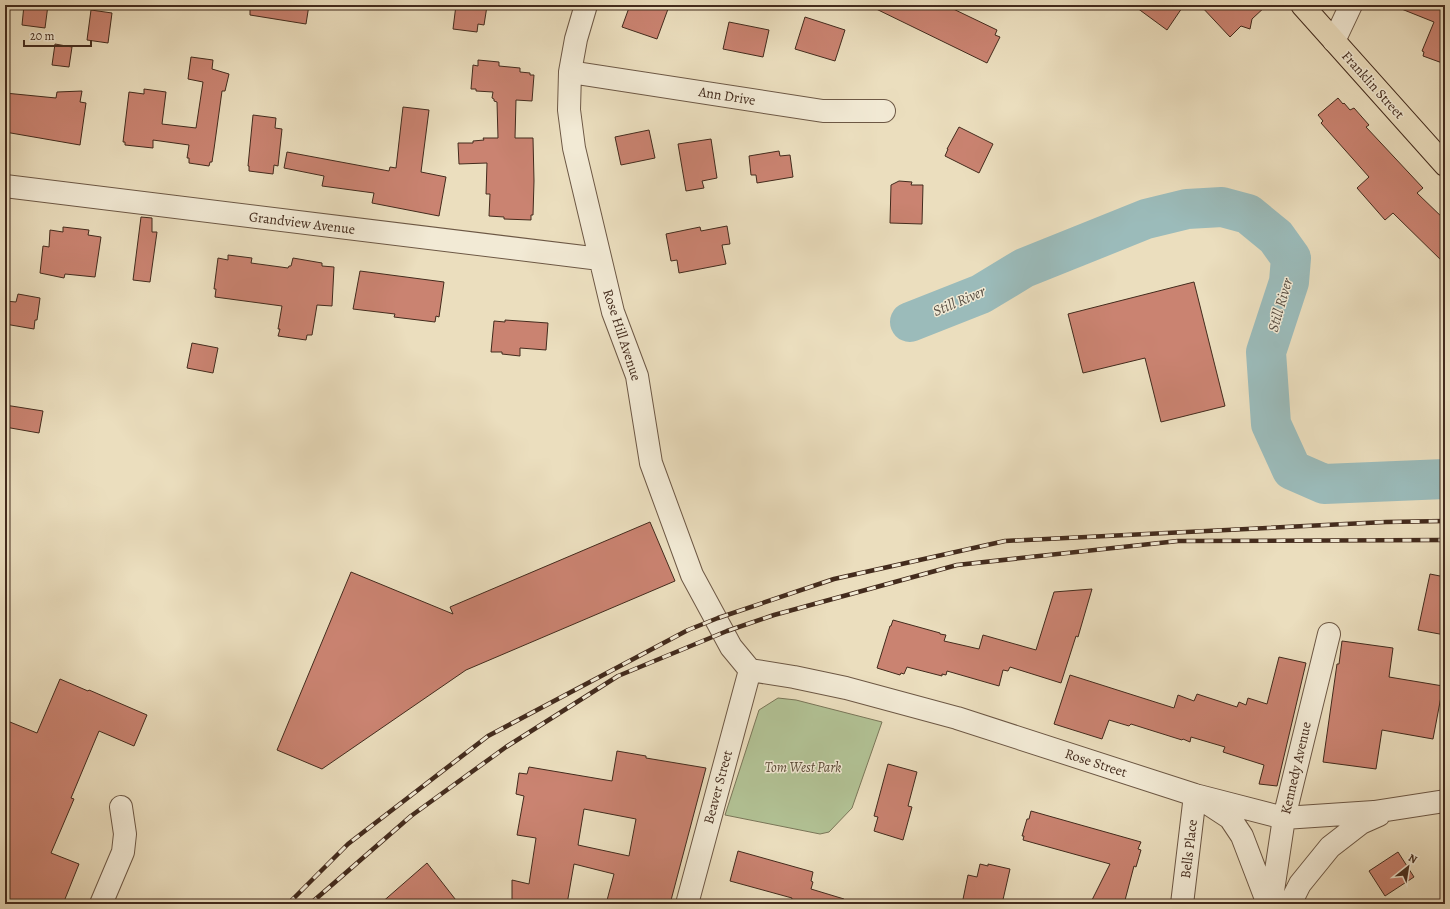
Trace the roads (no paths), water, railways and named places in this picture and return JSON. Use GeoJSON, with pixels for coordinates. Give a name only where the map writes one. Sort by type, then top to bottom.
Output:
{"type":"FeatureCollection","features":[{"type":"Feature","properties":{"kind":"main road","name":"Franklin Street"},"geometry":{"type":"LineString","coordinates":[[1302,5],[1445,165]]}},
{"type":"Feature","properties":{"kind":"street","name":"Rose Hill Avenue"},"geometry":{"type":"LineString","coordinates":[[586,5],[576,39],[570,72],[569,110],[574,148],[613,312],[637,376],[653,470],[692,575],[731,647],[750,670]]}},
{"type":"Feature","properties":{"kind":"street"},"geometry":{"type":"LineString","coordinates":[[1334,41],[1351,5]]}},
{"type":"Feature","properties":{"kind":"street","name":"Ann Drive"},"geometry":{"type":"LineString","coordinates":[[570,72],[823,111],[884,111]]}},
{"type":"Feature","properties":{"kind":"street","name":"Grandview Avenue"},"geometry":{"type":"LineString","coordinates":[[5,186],[600,259]]}},
{"type":"Feature","properties":{"kind":"street","name":"Kennedy Avenue"},"geometry":{"type":"LineString","coordinates":[[1271,904],[1284,818],[1329,634]]}},
{"type":"Feature","properties":{"kind":"street","name":"Rose Street"},"geometry":{"type":"LineString","coordinates":[[750,670],[794,677],[846,688],[957,718],[1195,795],[1284,818],[1374,812],[1445,801]]}},
{"type":"Feature","properties":{"kind":"street","name":"Beaver Street"},"geometry":{"type":"LineString","coordinates":[[687,904],[750,670]]}},
{"type":"Feature","properties":{"kind":"street"},"geometry":{"type":"LineString","coordinates":[[1195,795],[1230,818],[1242,836],[1268,904]]}},
{"type":"Feature","properties":{"kind":"street","name":"Bells Place"},"geometry":{"type":"LineString","coordinates":[[1182,904],[1195,795]]}},
{"type":"Feature","properties":{"kind":"street"},"geometry":{"type":"LineString","coordinates":[[102,904],[123,852],[125,834],[121,807]]}},
{"type":"Feature","properties":{"kind":"street"},"geometry":{"type":"LineString","coordinates":[[1290,904],[1300,884],[1330,847],[1362,823],[1389,810]]}},
{"type":"Feature","properties":{"kind":"waterway","name":"Still River"},"geometry":{"type":"LineString","coordinates":[[910,322],[981,294],[1024,268],[1146,219],[1187,209],[1222,207],[1248,214],[1276,237],[1291,258],[1289,282],[1266,352],[1271,424],[1292,470],[1324,484],[1445,479]]}},
{"type":"Feature","properties":{"kind":"railway"},"geometry":{"type":"LineString","coordinates":[[288,904],[348,844],[488,736],[688,630],[718,618],[834,579],[1005,541],[1386,522],[1445,521]]}},
{"type":"Feature","properties":{"kind":"railway"},"geometry":{"type":"LineString","coordinates":[[310,904],[411,816],[506,747],[618,676],[727,631],[774,615],[957,565],[1178,541],[1445,540]]}},
{"type":"Feature","properties":{"kind":"park label","name":"Tom West Park"},"geometry":{"type":"Point","coordinates":[803,767]}}]}
